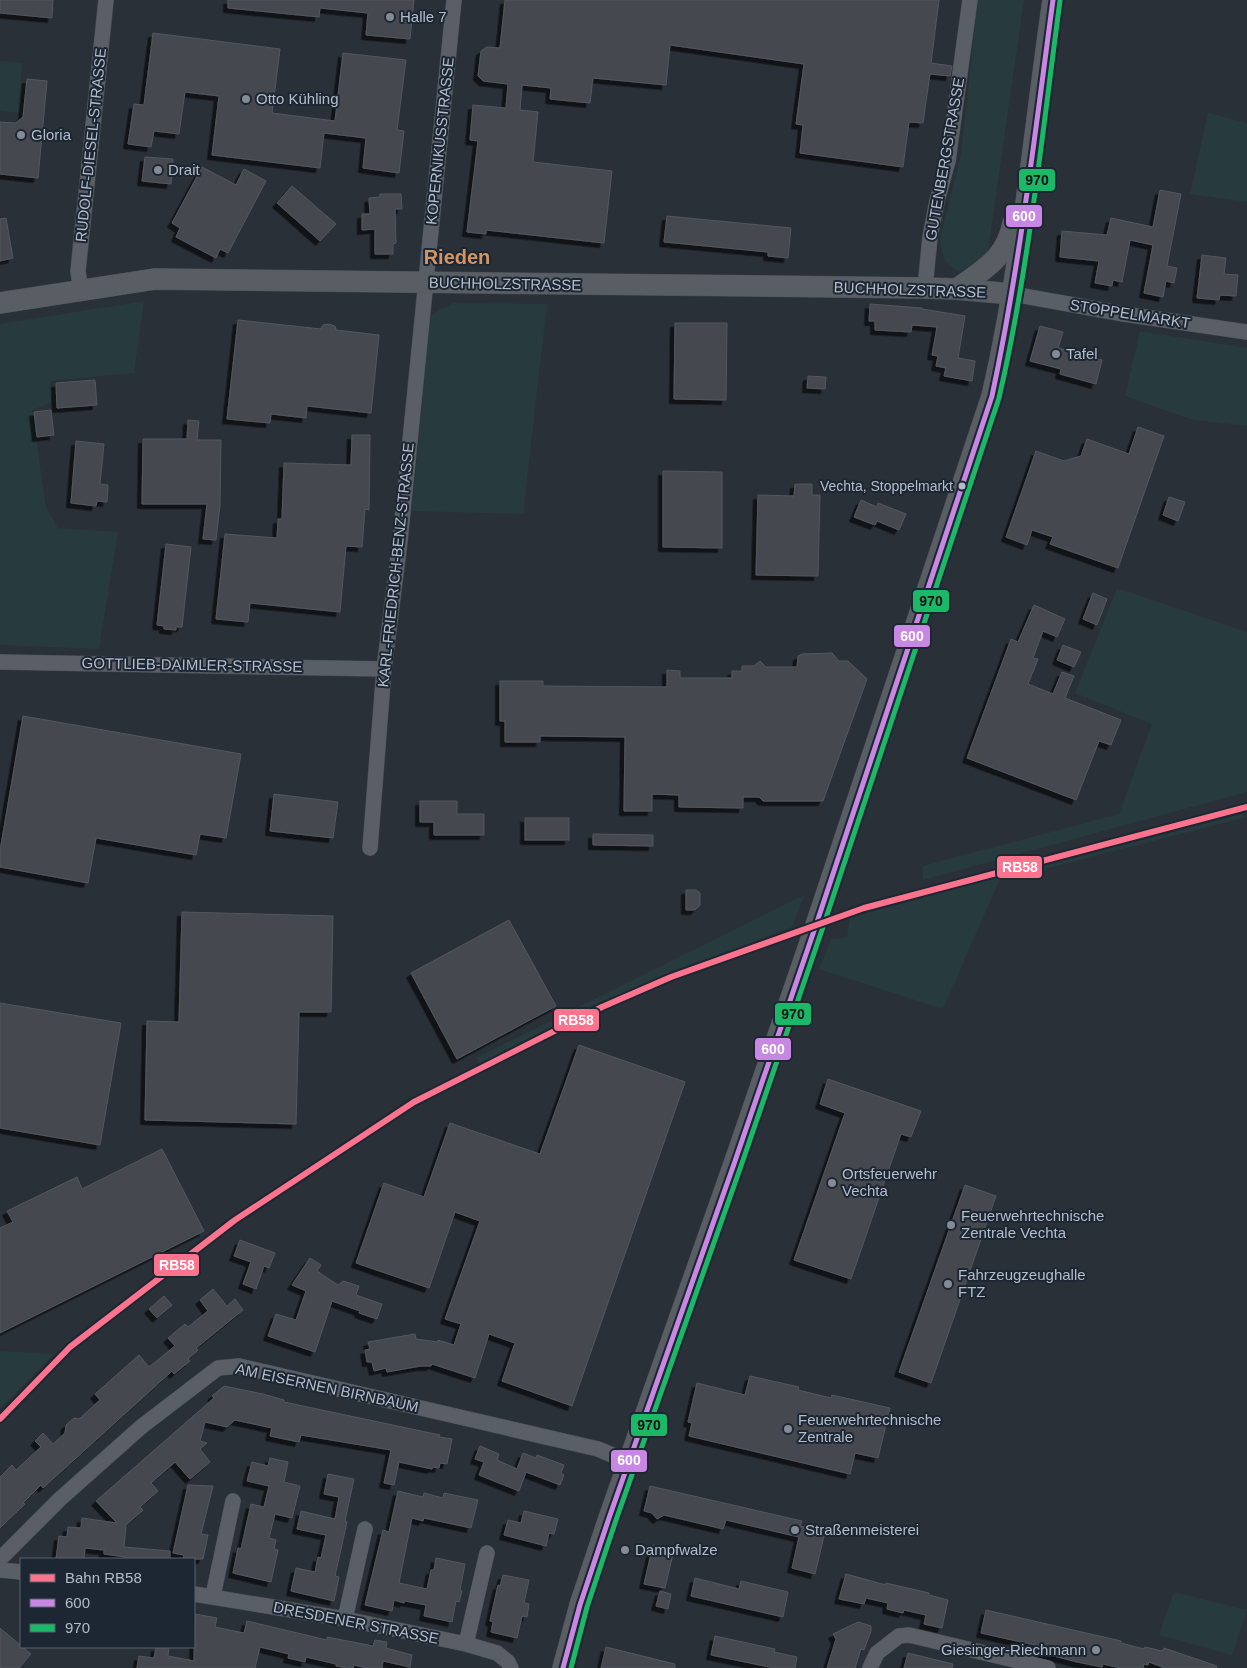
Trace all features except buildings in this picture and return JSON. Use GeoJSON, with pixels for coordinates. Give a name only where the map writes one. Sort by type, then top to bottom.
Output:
{"type":"FeatureCollection","features":[{"type":"Feature","properties":{"kind":"main road"},"geometry":{"type":"LineString","coordinates":[[563,1668],[580,1605],[819,916],[987,413],[1004,344],[1012,294],[1053,0]]}},
{"type":"Feature","properties":{"kind":"main road"},"geometry":{"type":"LineString","coordinates":[[957,289],[1003,252],[1010,235],[1024,159],[1039,104]]}},
{"type":"Feature","properties":{"kind":"main road","name":"BUCHHOLZSTRASSE"},"geometry":{"type":"LineString","coordinates":[[0,303],[155,279],[925,288],[1012,294]]}},
{"type":"Feature","properties":{"kind":"street","name":"RUDOLF-DIESEL-STRASSE"},"geometry":{"type":"LineString","coordinates":[[81,291],[78,271],[106,0]]}},
{"type":"Feature","properties":{"kind":"street","name":"KOPERNIKUSSTRASSE"},"geometry":{"type":"LineString","coordinates":[[425,283],[454,0]]}},
{"type":"Feature","properties":{"kind":"street","name":"GUTENBERGSTRASSE"},"geometry":{"type":"LineString","coordinates":[[925,288],[930,237],[937,200],[948,161],[970,0]]}},
{"type":"Feature","properties":{"kind":"street","name":"KARL-FRIEDRICH-BENZ-STRASSE"},"geometry":{"type":"LineString","coordinates":[[370,848],[384,669],[400,541],[425,283]]}},
{"type":"Feature","properties":{"kind":"street","name":"STOPPELMARKT"},"geometry":{"type":"LineString","coordinates":[[1012,294],[1124,314],[1247,332]]}},
{"type":"Feature","properties":{"kind":"street","name":"GOTTLIEB-DAIMLER-STRASSE"},"geometry":{"type":"LineString","coordinates":[[0,662],[384,669]]}},
{"type":"Feature","properties":{"kind":"street","name":"AM EISERNEN BIRNBAUM"},"geometry":{"type":"LineString","coordinates":[[0,1559],[60,1499],[141,1428],[218,1368],[239,1366],[598,1449],[629,1462]]}},
{"type":"Feature","properties":{"kind":"street"},"geometry":{"type":"LineString","coordinates":[[213,1596],[233,1501]]}},
{"type":"Feature","properties":{"kind":"street"},"geometry":{"type":"LineString","coordinates":[[345,1619],[365,1528]]}},
{"type":"Feature","properties":{"kind":"street"},"geometry":{"type":"LineString","coordinates":[[466,1644],[487,1553]]}},
{"type":"Feature","properties":{"kind":"street"},"geometry":{"type":"LineString","coordinates":[[0,1570],[20,1572]]}},
{"type":"Feature","properties":{"kind":"street","name":"DRESDENER STRASSE"},"geometry":{"type":"LineString","coordinates":[[195,1594],[345,1619],[466,1644],[497,1653],[508,1662],[511,1668]]}},
{"type":"Feature","properties":{"kind":"street"},"geometry":{"type":"LineString","coordinates":[[870,1668],[877,1653],[899,1636],[910,1635],[1003,1663],[1048,1668]]}},
{"type":"Feature","properties":{"kind":"green space"},"geometry":{"type":"Polygon","coordinates":[[[978,0],[1024,0],[988,251],[972,269],[958,271],[951,267],[944,259],[940,240],[961,154],[978,0]]]}},
{"type":"Feature","properties":{"kind":"green space"},"geometry":{"type":"Polygon","coordinates":[[[0,61],[22,63],[18,113],[0,111],[0,61]]]}},
{"type":"Feature","properties":{"kind":"green space"},"geometry":{"type":"Polygon","coordinates":[[[1208,113],[1247,123],[1247,202],[1190,194],[1208,113]]]}},
{"type":"Feature","properties":{"kind":"green space"},"geometry":{"type":"Polygon","coordinates":[[[144,301],[134,373],[50,381],[51,403],[32,410],[46,507],[58,528],[118,532],[99,649],[0,645],[0,324],[144,301]]]}},
{"type":"Feature","properties":{"kind":"green space"},"geometry":{"type":"Polygon","coordinates":[[[453,303],[547,304],[523,514],[412,511],[430,317],[453,303]]]}},
{"type":"Feature","properties":{"kind":"green space"},"geometry":{"type":"Polygon","coordinates":[[[1140,331],[1247,348],[1247,426],[1193,420],[1125,396],[1140,331]]]}},
{"type":"Feature","properties":{"kind":"green space"},"geometry":{"type":"Polygon","coordinates":[[[1117,588],[1247,632],[1247,792],[923,880],[922,866],[1119,814],[1152,724],[1075,693],[1117,588]]]}},
{"type":"Feature","properties":{"kind":"green space"},"geometry":{"type":"Polygon","coordinates":[[[1247,810],[1247,817],[999,881],[943,1009],[819,969],[831,939],[847,937],[850,918],[1247,810]]]}},
{"type":"Feature","properties":{"kind":"green space"},"geometry":{"type":"Polygon","coordinates":[[[804,896],[792,927],[671,973],[602,1004],[480,1065],[476,1058],[798,898],[804,896]]]}},
{"type":"Feature","properties":{"kind":"green space"},"geometry":{"type":"Polygon","coordinates":[[[0,1351],[54,1354],[0,1408],[0,1351]]]}},
{"type":"Feature","properties":{"kind":"green space"},"geometry":{"type":"Polygon","coordinates":[[[1174,1592],[1247,1610],[1232,1655],[1159,1635],[1174,1592]]]}},
{"type":"Feature","properties":{"kind":"rail line","name":"RB58"},"geometry":{"type":"LineString","coordinates":[[0,1419],[70,1347],[235,1220],[414,1102],[602,1007],[671,977],[864,908],[1247,807]]}},
{"type":"Feature","properties":{"kind":"transit line","name":"600"},"geometry":{"type":"LineString","coordinates":[[563,1668],[580,1605],[609,1518],[816,925],[992,396],[1019,248],[1053,0]]}},
{"type":"Feature","properties":{"kind":"transit line","name":"970"},"geometry":{"type":"LineString","coordinates":[[571,1668],[587,1607],[616,1520],[823,927],[999,398],[1027,250],[1060,1]]}},
{"type":"Feature","properties":{"kind":"place","name":"Halle 7"},"geometry":{"type":"Point","coordinates":[390,17]}},
{"type":"Feature","properties":{"kind":"place","name":"Otto Kühling"},"geometry":{"type":"Point","coordinates":[246,99]}},
{"type":"Feature","properties":{"kind":"place","name":"Gloria"},"geometry":{"type":"Point","coordinates":[21,135]}},
{"type":"Feature","properties":{"kind":"place","name":"Drait"},"geometry":{"type":"Point","coordinates":[158,170]}},
{"type":"Feature","properties":{"kind":"place","name":"Tafel"},"geometry":{"type":"Point","coordinates":[1056,354]}},
{"type":"Feature","properties":{"kind":"place","name":"Vechta, Stoppelmarkt"},"geometry":{"type":"Point","coordinates":[962,486]}},
{"type":"Feature","properties":{"kind":"place","name":"Ortsfeuerwehr Vechta"},"geometry":{"type":"Point","coordinates":[832,1183]}},
{"type":"Feature","properties":{"kind":"place","name":"Feuerwehrtechnische Zentrale Vechta"},"geometry":{"type":"Point","coordinates":[951,1225]}},
{"type":"Feature","properties":{"kind":"place","name":"Fahrzeugzeughalle FTZ"},"geometry":{"type":"Point","coordinates":[948,1284]}},
{"type":"Feature","properties":{"kind":"place","name":"Feuerwehrtechnische Zentrale"},"geometry":{"type":"Point","coordinates":[788,1429]}},
{"type":"Feature","properties":{"kind":"place","name":"Straßenmeisterei"},"geometry":{"type":"Point","coordinates":[795,1530]}},
{"type":"Feature","properties":{"kind":"place","name":"Dampfwalze"},"geometry":{"type":"Point","coordinates":[625,1550]}},
{"type":"Feature","properties":{"kind":"place","name":"Giesinger-Riechmann"},"geometry":{"type":"Point","coordinates":[1096,1650]}},
{"type":"Feature","properties":{"kind":"district","name":"Rieden"},"geometry":{"type":"Point","coordinates":[457,257]}}]}
